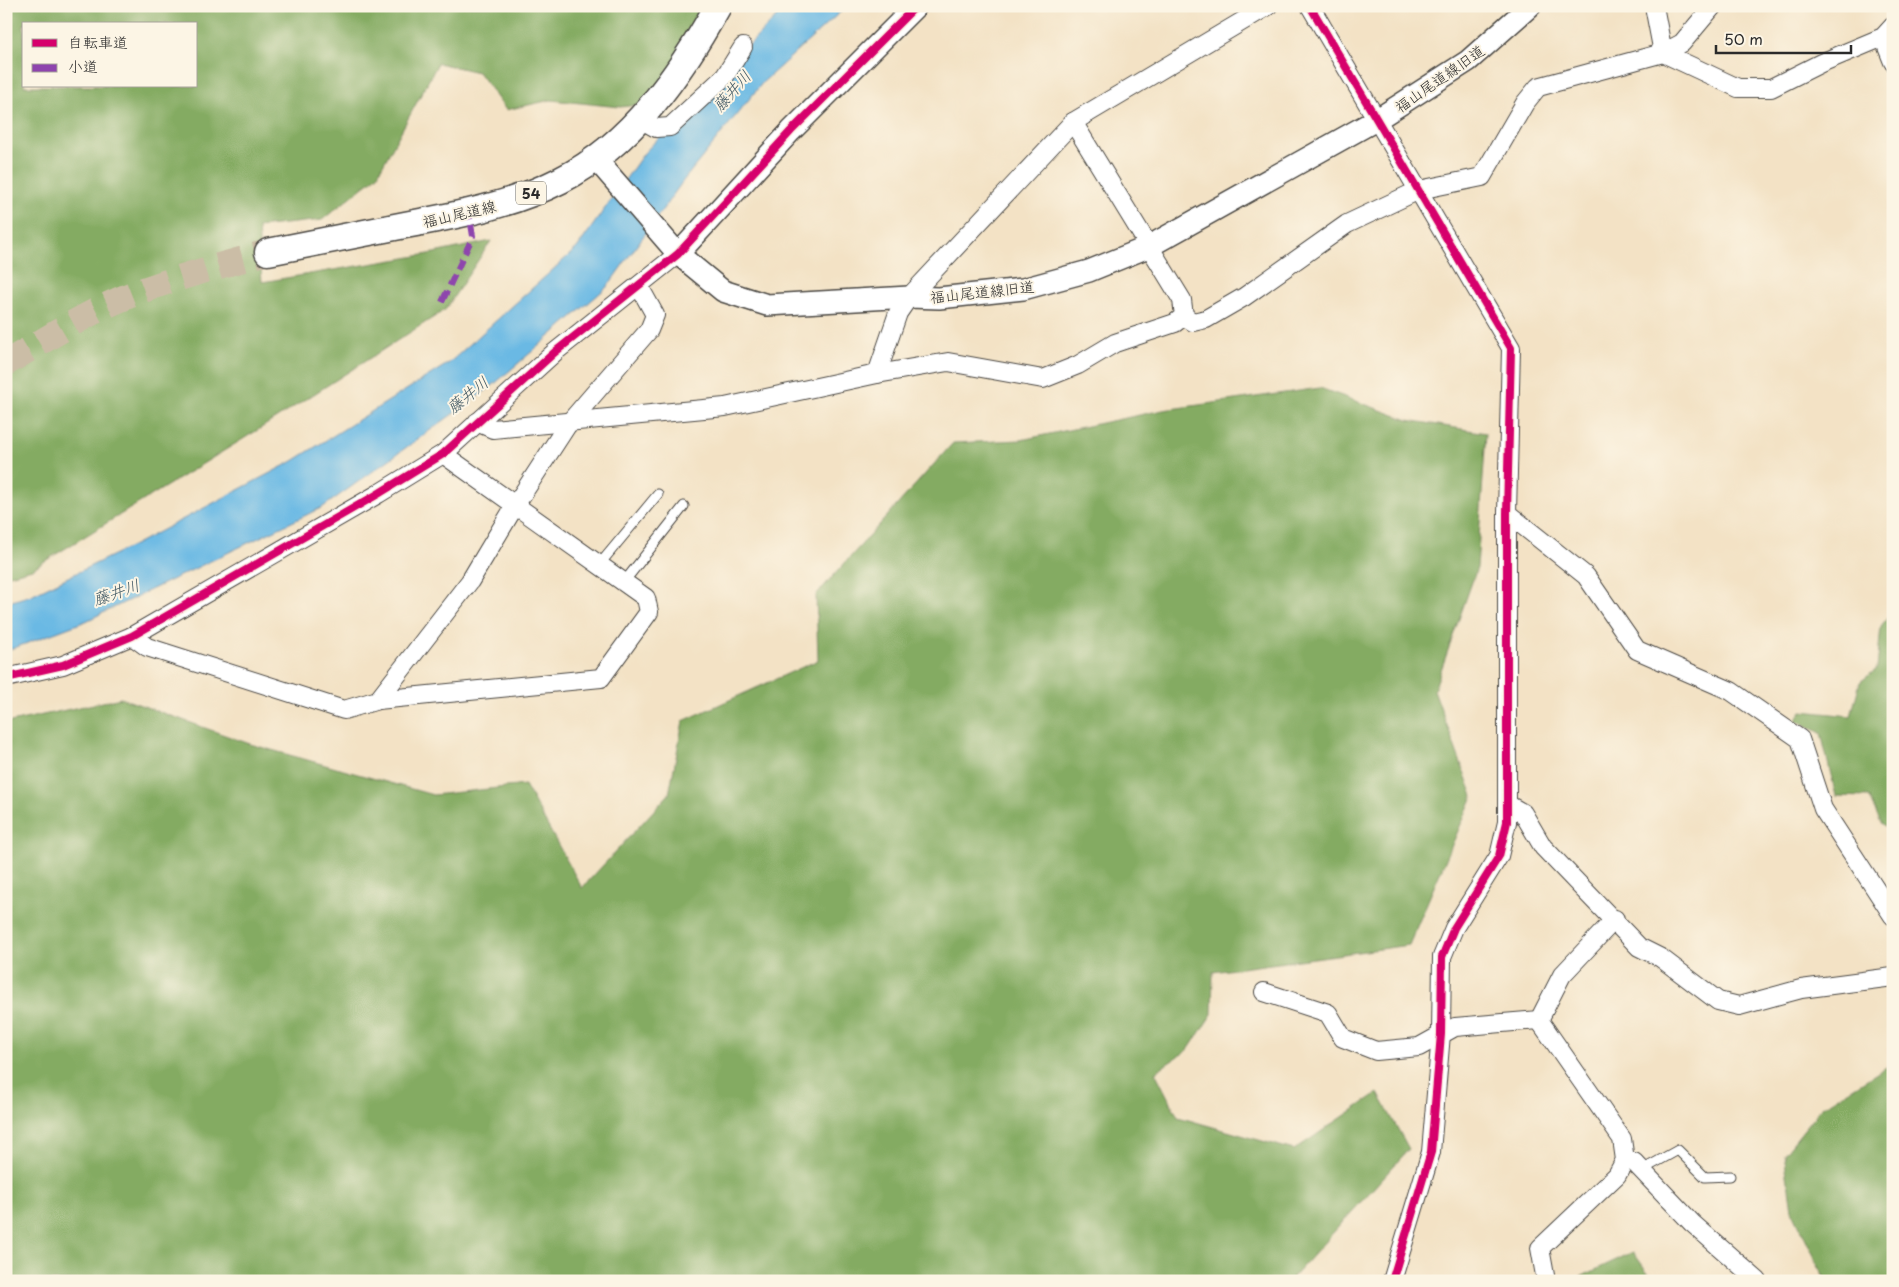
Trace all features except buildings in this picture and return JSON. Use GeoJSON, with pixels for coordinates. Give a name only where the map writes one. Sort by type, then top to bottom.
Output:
{"type":"FeatureCollection","features":[{"type":"Feature","properties":{"kind":"main road","name":"福山尾道線"},"geometry":{"type":"LineString","coordinates":[[268,252],[469,213],[528,195],[562,180],[603,168],[687,60],[718,6]]}},
{"type":"Feature","properties":{"kind":"street"},"geometry":{"type":"LineString","coordinates":[[6,678],[63,665],[132,636],[378,494],[443,454],[555,352],[678,254],[791,131],[916,6]]}},
{"type":"Feature","properties":{"kind":"street"},"geometry":{"type":"LineString","coordinates":[[877,374],[898,313],[908,297],[1073,122],[1268,6]]}},
{"type":"Feature","properties":{"kind":"street"},"geometry":{"type":"LineString","coordinates":[[1310,6],[1511,348],[1507,513],[1507,822],[1499,856],[1454,928],[1442,957],[1441,1034],[1431,1152],[1392,1281]]}},
{"type":"Feature","properties":{"kind":"street","name":"福山尾道線旧道"},"geometry":{"type":"LineString","coordinates":[[603,168],[678,254],[723,291],[767,305],[908,297],[939,298],[1023,289],[1089,271],[1148,247],[1376,120],[1468,61],[1530,6]]}},
{"type":"Feature","properties":{"kind":"street"},"geometry":{"type":"LineString","coordinates":[[1654,6],[1663,53]]}},
{"type":"Feature","properties":{"kind":"street"},"geometry":{"type":"LineString","coordinates":[[1073,122],[1182,300],[1184,316],[1193,322],[1206,319],[1244,297],[1347,224],[1419,190],[1482,177],[1525,103],[1538,87],[1663,53],[1682,43],[1714,6]]}},
{"type":"Feature","properties":{"kind":"street"},"geometry":{"type":"LineString","coordinates":[[1663,53],[1738,88],[1771,88],[1888,31],[1893,62]]}},
{"type":"Feature","properties":{"kind":"street"},"geometry":{"type":"LineString","coordinates":[[640,119],[656,128],[670,127],[725,76],[744,47]]}},
{"type":"Feature","properties":{"kind":"street"},"geometry":{"type":"LineString","coordinates":[[378,700],[470,581],[516,504],[568,424],[650,330],[655,315],[639,286]]}},
{"type":"Feature","properties":{"kind":"street"},"geometry":{"type":"LineString","coordinates":[[477,422],[493,429],[568,424],[725,407],[877,374],[948,362],[1042,379],[1078,365],[1115,343],[1175,323],[1184,316]]}},
{"type":"Feature","properties":{"kind":"street"},"geometry":{"type":"LineString","coordinates":[[132,636],[147,647],[344,710],[378,700],[600,678],[649,612],[646,598],[443,454]]}},
{"type":"Feature","properties":{"kind":"street"},"geometry":{"type":"LineString","coordinates":[[1507,513],[1586,576],[1637,650],[1731,691],[1800,739],[1822,809],[1893,916]]}},
{"type":"Feature","properties":{"kind":"street"},"geometry":{"type":"LineString","coordinates":[[1507,804],[1523,814],[1543,847],[1615,919],[1639,947],[1661,958],[1718,1001],[1739,1006],[1801,989],[1893,977]]}},
{"type":"Feature","properties":{"kind":"street"},"geometry":{"type":"LineString","coordinates":[[1539,1020],[1562,975],[1615,919]]}},
{"type":"Feature","properties":{"kind":"street"},"geometry":{"type":"LineString","coordinates":[[1264,992],[1328,1013],[1343,1038],[1376,1051],[1419,1047],[1455,1027],[1539,1020]]}},
{"type":"Feature","properties":{"kind":"street"},"geometry":{"type":"LineString","coordinates":[[1539,1020],[1622,1139],[1625,1160],[1617,1175],[1540,1248],[1546,1281]]}},
{"type":"Feature","properties":{"kind":"street"},"geometry":{"type":"LineString","coordinates":[[1625,1160],[1634,1162],[1692,1223],[1758,1281]]}},
{"type":"Feature","properties":{"kind":"lane"},"geometry":{"type":"LineString","coordinates":[[599,565],[658,494]]}},
{"type":"Feature","properties":{"kind":"lane"},"geometry":{"type":"LineString","coordinates":[[624,582],[684,506]]}},
{"type":"Feature","properties":{"kind":"lane"},"geometry":{"type":"LineString","coordinates":[[1642,1170],[1678,1150],[1705,1177],[1730,1176]]}},
{"type":"Feature","properties":{"kind":"green space"},"geometry":{"type":"Polygon","coordinates":[[[6,6],[719,6],[667,102],[620,107],[551,100],[506,110],[478,72],[438,63],[377,176],[322,220],[258,227],[262,282],[429,254],[491,241],[445,310],[261,428],[32,569],[6,576],[6,6]]]}},
{"type":"Feature","properties":{"kind":"green space"},"geometry":{"type":"Polygon","coordinates":[[[1320,388],[1408,420],[1486,433],[1477,568],[1434,690],[1473,796],[1409,945],[1213,972],[1212,1014],[1188,1050],[1155,1072],[1178,1117],[1294,1150],[1378,1093],[1409,1149],[1292,1278],[1293,1281],[6,1281],[6,723],[121,698],[250,744],[433,795],[525,785],[582,888],[669,794],[683,721],[818,660],[816,595],[953,443],[1021,440],[1163,410],[1320,388]]]}},
{"type":"Feature","properties":{"kind":"green space"},"geometry":{"type":"Polygon","coordinates":[[[1893,611],[1893,832],[1882,824],[1868,797],[1836,796],[1821,733],[1796,720],[1802,711],[1851,716],[1860,682],[1877,669],[1881,626],[1893,611]]]}},
{"type":"Feature","properties":{"kind":"green space"},"geometry":{"type":"Polygon","coordinates":[[[1893,1063],[1893,1281],[1826,1281],[1792,1210],[1784,1154],[1822,1107],[1893,1063]]]}},
{"type":"Feature","properties":{"kind":"green space"},"geometry":{"type":"Polygon","coordinates":[[[1633,1252],[1654,1281],[1572,1281],[1633,1252]]]}},
{"type":"Feature","properties":{"kind":"water","name":"藤井川"},"geometry":{"type":"Polygon","coordinates":[[[787,6],[847,6],[763,82],[683,181],[607,287],[492,386],[323,507],[86,621],[6,651],[6,603],[31,595],[134,545],[293,461],[449,363],[577,248],[644,153],[787,6]]]}},
{"type":"Feature","properties":{"kind":"tunnel"},"geometry":{"type":"LineString","coordinates":[[6,363],[68,326],[133,294],[166,282],[268,252]]}},
{"type":"Feature","properties":{"kind":"marked path"},"geometry":{"type":"LineString","coordinates":[[442,302],[473,236],[469,213]]}},
{"type":"Feature","properties":{"kind":"cycle path"},"geometry":{"type":"LineString","coordinates":[[6,678],[63,665],[132,636],[378,494],[443,454],[555,352],[678,254],[791,131],[916,6]]}},
{"type":"Feature","properties":{"kind":"cycle path"},"geometry":{"type":"LineString","coordinates":[[1310,6],[1511,348],[1507,513],[1507,822],[1499,856],[1454,928],[1442,957],[1441,1034],[1431,1152],[1392,1281]]}}]}
